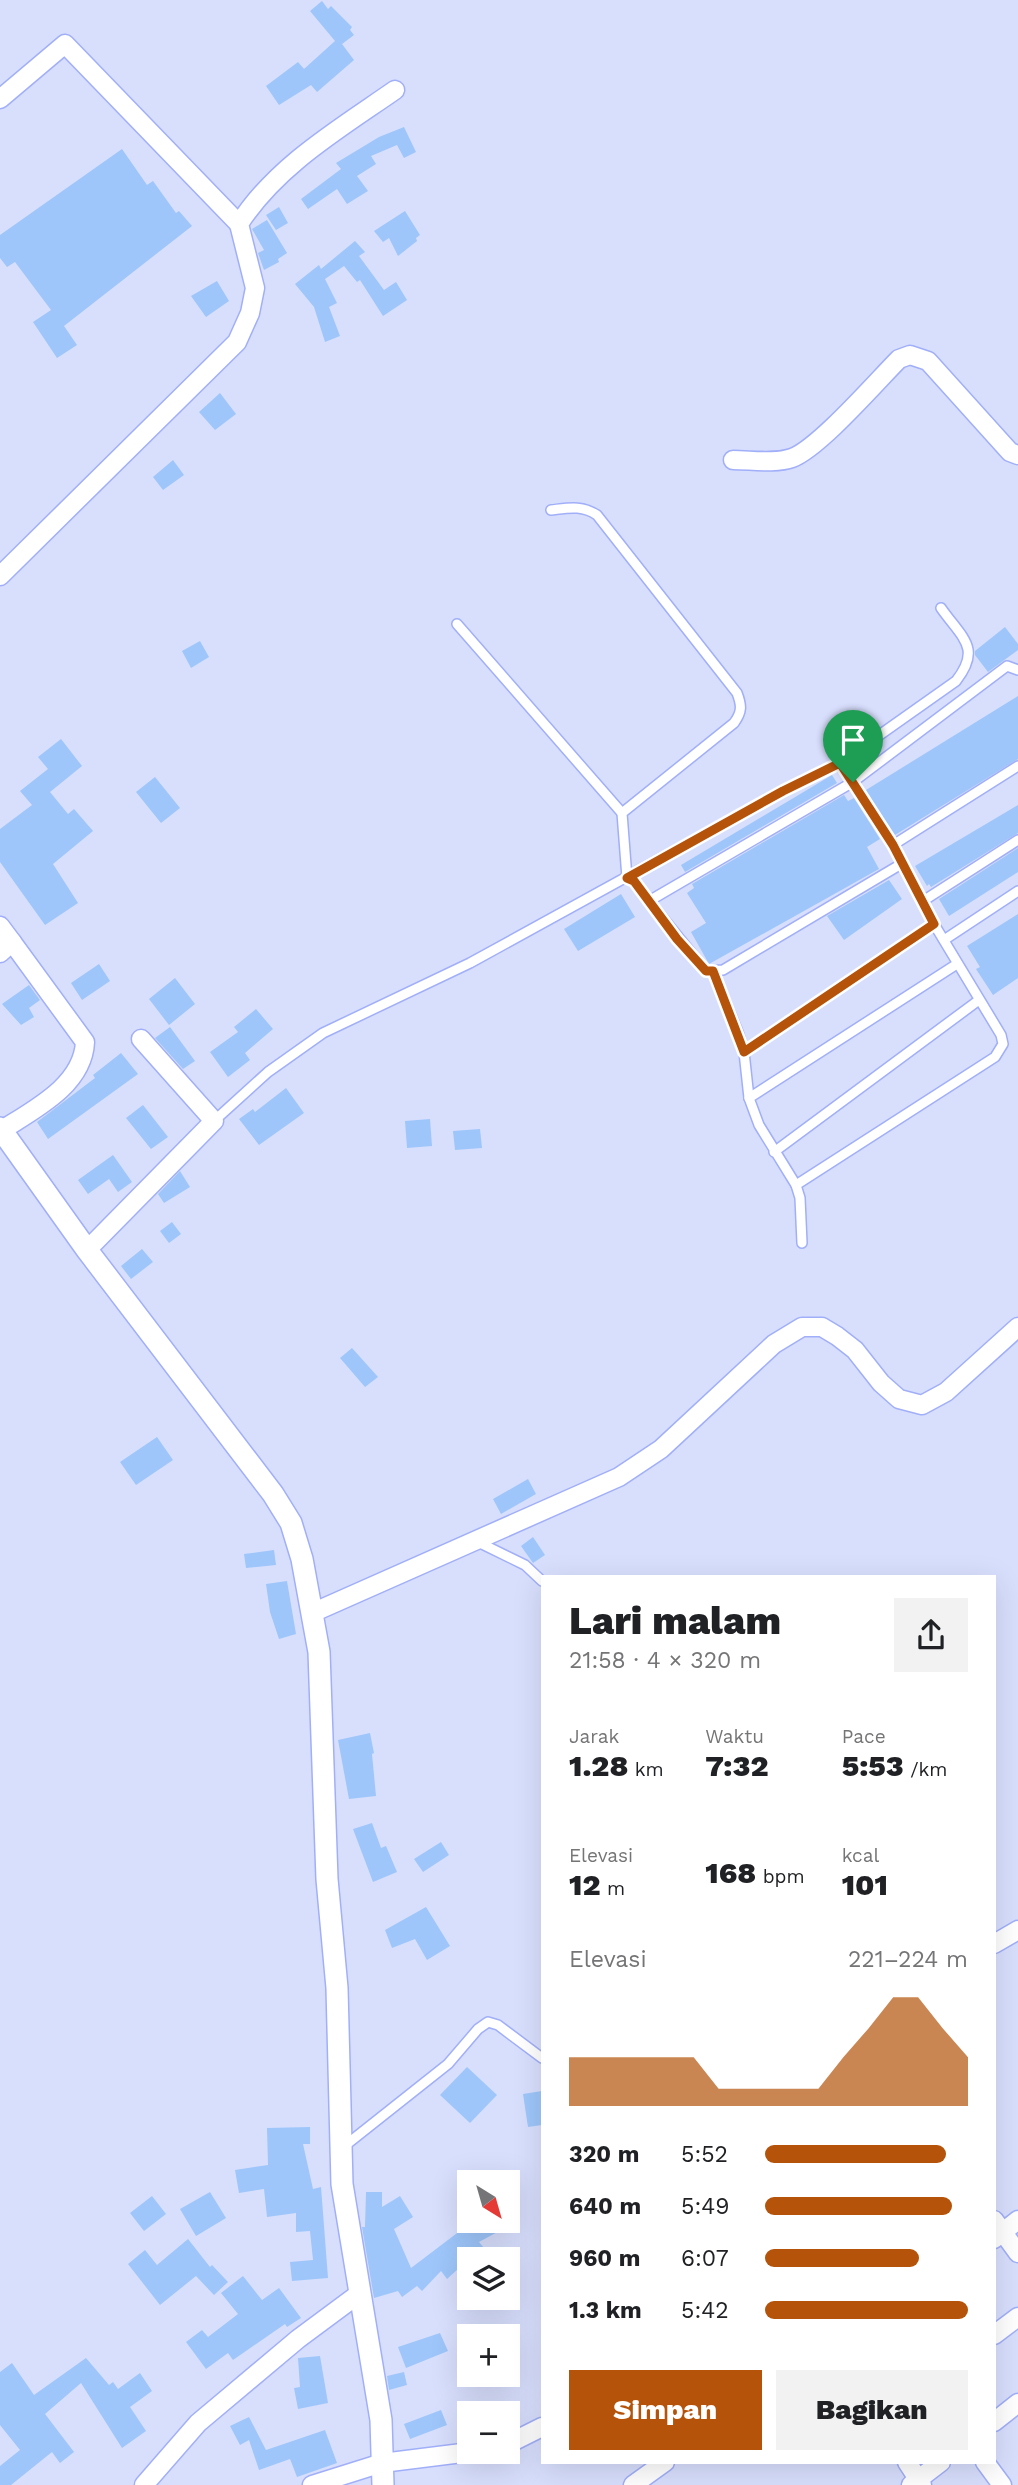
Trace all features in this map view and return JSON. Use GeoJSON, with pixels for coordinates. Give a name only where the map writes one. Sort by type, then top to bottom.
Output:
{"type":"FeatureCollection","features":[{"type":"Feature","properties":{"kind":"street"},"geometry":{"type":"LineString","coordinates":[[0,99],[65,44],[239,224],[255,288],[250,313],[236,342],[0,576]]}},
{"type":"Feature","properties":{"kind":"street"},"geometry":{"type":"LineString","coordinates":[[239,224],[275,178],[395,90]]}},
{"type":"Feature","properties":{"kind":"street"},"geometry":{"type":"LineString","coordinates":[[733,460],[782,460],[798,455],[832,426],[899,359],[910,355],[928,361],[1010,452],[1018,455]]}},
{"type":"Feature","properties":{"kind":"street"},"geometry":{"type":"LineString","coordinates":[[0,926],[6,948],[85,1042],[77,1071],[56,1093],[1,1129],[87,1250],[273,1494],[291,1523],[302,1559],[319,1652],[327,1879],[337,1988],[341,2149],[346,2221],[381,2420],[383,2485]]}},
{"type":"Feature","properties":{"kind":"street"},"geometry":{"type":"LineString","coordinates":[[87,1250],[214,1121],[141,1039]]}},
{"type":"Feature","properties":{"kind":"street"},"geometry":{"type":"LineString","coordinates":[[312,1613],[619,1477],[661,1448],[774,1345],[802,1326],[822,1327],[837,1336],[855,1350],[881,1383],[899,1399],[922,1405],[946,1392],[1018,1327]]}},
{"type":"Feature","properties":{"kind":"street"},"geometry":{"type":"LineString","coordinates":[[996,1943],[1018,1930]]}},
{"type":"Feature","properties":{"kind":"street"},"geometry":{"type":"LineString","coordinates":[[1018,2220],[997,2230],[1018,2253]]}},
{"type":"Feature","properties":{"kind":"street"},"geometry":{"type":"LineString","coordinates":[[144,2485],[208,2414],[298,2339],[360,2293]]}},
{"type":"Feature","properties":{"kind":"street"},"geometry":{"type":"LineString","coordinates":[[996,2334],[1018,2317]]}},
{"type":"Feature","properties":{"kind":"street"},"geometry":{"type":"LineString","coordinates":[[996,2420],[1018,2403]]}},
{"type":"Feature","properties":{"kind":"street"},"geometry":{"type":"LineString","coordinates":[[520,2438],[541,2428]]}},
{"type":"Feature","properties":{"kind":"street"},"geometry":{"type":"LineString","coordinates":[[312,2485],[382,2463],[457,2454]]}},
{"type":"Feature","properties":{"kind":"street"},"geometry":{"type":"LineString","coordinates":[[633,2485],[662,2464]]}},
{"type":"Feature","properties":{"kind":"street"},"geometry":{"type":"LineString","coordinates":[[908,2464],[917,2483],[939,2464]]}},
{"type":"Feature","properties":{"kind":"street"},"geometry":{"type":"LineString","coordinates":[[986,2464],[1002,2485]]}},
{"type":"Feature","properties":{"kind":"lane"},"geometry":{"type":"LineString","coordinates":[[551,510],[575,507],[588,509],[597,515],[737,693],[741,704],[741,713],[734,723],[622,813]]}},
{"type":"Feature","properties":{"kind":"lane"},"geometry":{"type":"LineString","coordinates":[[214,1121],[268,1072],[323,1033],[470,963],[783,791],[840,763],[956,681],[968,665],[970,654],[967,645],[941,608]]}},
{"type":"Feature","properties":{"kind":"lane"},"geometry":{"type":"LineString","coordinates":[[457,624],[622,813],[627,878]]}},
{"type":"Feature","properties":{"kind":"lane"},"geometry":{"type":"LineString","coordinates":[[649,901],[853,782],[1007,666],[1018,670]]}},
{"type":"Feature","properties":{"kind":"lane"},"geometry":{"type":"LineString","coordinates":[[796,1185],[995,1057],[1003,1044],[1001,1035],[934,924],[893,845],[840,763]]}},
{"type":"Feature","properties":{"kind":"lane"},"geometry":{"type":"LineString","coordinates":[[893,845],[1018,766]]}},
{"type":"Feature","properties":{"kind":"lane"},"geometry":{"type":"LineString","coordinates":[[923,901],[1018,840]]}},
{"type":"Feature","properties":{"kind":"lane"},"geometry":{"type":"LineString","coordinates":[[627,878],[634,881],[693,958],[706,971],[713,971],[723,970],[903,863]]}},
{"type":"Feature","properties":{"kind":"lane"},"geometry":{"type":"LineString","coordinates":[[944,940],[1018,891]]}},
{"type":"Feature","properties":{"kind":"lane"},"geometry":{"type":"LineString","coordinates":[[744,1052],[934,924]]}},
{"type":"Feature","properties":{"kind":"lane"},"geometry":{"type":"LineString","coordinates":[[749,1098],[957,964]]}},
{"type":"Feature","properties":{"kind":"lane"},"geometry":{"type":"LineString","coordinates":[[713,971],[744,1052],[749,1098],[774,1152],[796,1185],[802,1210],[802,1243]]}},
{"type":"Feature","properties":{"kind":"lane"},"geometry":{"type":"LineString","coordinates":[[774,1152],[979,1000]]}},
{"type":"Feature","properties":{"kind":"lane"},"geometry":{"type":"LineString","coordinates":[[477,1541],[525,1565],[541,1580]]}},
{"type":"Feature","properties":{"kind":"lane"},"geometry":{"type":"LineString","coordinates":[[341,2149],[386,2116],[448,2064],[478,2029],[488,2022],[498,2025],[541,2057]]}},
{"type":"Feature","properties":{"kind":"building"},"geometry":{"type":"Polygon","coordinates":[[[322,1],[328,9],[331,6],[352,27],[350,30],[354,35],[342,44],[354,60],[317,92],[311,85],[279,105],[266,86],[298,62],[304,69],[335,41],[310,11],[322,1]]]}},
{"type":"Feature","properties":{"kind":"building"},"geometry":{"type":"Polygon","coordinates":[[[404,127],[416,152],[404,158],[397,145],[371,156],[376,164],[357,176],[368,191],[347,204],[337,189],[308,209],[301,199],[341,169],[336,163],[379,137],[404,127]]]}},
{"type":"Feature","properties":{"kind":"building"},"geometry":{"type":"Polygon","coordinates":[[[122,149],[147,185],[153,181],[176,213],[179,211],[192,226],[64,326],[77,345],[57,358],[33,322],[51,310],[15,262],[7,267],[0,258],[0,235],[122,149]]]}},
{"type":"Feature","properties":{"kind":"building"},"geometry":{"type":"Polygon","coordinates":[[[279,207],[288,223],[276,230],[266,215],[279,207]]]}},
{"type":"Feature","properties":{"kind":"building"},"geometry":{"type":"Polygon","coordinates":[[[405,211],[420,235],[416,238],[417,241],[398,256],[389,238],[383,242],[374,231],[405,211]]]}},
{"type":"Feature","properties":{"kind":"building"},"geometry":{"type":"Polygon","coordinates":[[[267,220],[287,253],[278,259],[279,262],[264,270],[258,253],[264,250],[252,229],[267,220]]]}},
{"type":"Feature","properties":{"kind":"building"},"geometry":{"type":"Polygon","coordinates":[[[355,241],[365,252],[359,256],[384,290],[396,282],[407,300],[383,316],[360,280],[357,282],[344,266],[325,279],[337,303],[329,307],[340,336],[325,342],[314,307],[295,284],[319,265],[321,269],[355,241]]]}},
{"type":"Feature","properties":{"kind":"building"},"geometry":{"type":"Polygon","coordinates":[[[217,281],[229,301],[206,317],[191,296],[217,281]]]}},
{"type":"Feature","properties":{"kind":"building"},"geometry":{"type":"Polygon","coordinates":[[[220,393],[236,414],[215,430],[199,412],[220,393]]]}},
{"type":"Feature","properties":{"kind":"building"},"geometry":{"type":"Polygon","coordinates":[[[173,460],[184,475],[163,490],[153,477],[173,460]]]}},
{"type":"Feature","properties":{"kind":"building"},"geometry":{"type":"Polygon","coordinates":[[[1005,627],[1018,644],[1018,650],[988,672],[975,655],[975,651],[1005,627]]]}},
{"type":"Feature","properties":{"kind":"building"},"geometry":{"type":"Polygon","coordinates":[[[200,641],[209,657],[191,668],[182,651],[200,641]]]}},
{"type":"Feature","properties":{"kind":"building"},"geometry":{"type":"Polygon","coordinates":[[[1018,696],[1018,759],[895,835],[866,790],[1018,696]]]}},
{"type":"Feature","properties":{"kind":"building"},"geometry":{"type":"Polygon","coordinates":[[[61,739],[82,766],[50,792],[68,814],[74,809],[93,831],[53,864],[78,903],[45,925],[0,862],[0,829],[32,805],[20,791],[48,769],[38,757],[61,739]]]}},
{"type":"Feature","properties":{"kind":"building"},"geometry":{"type":"Polygon","coordinates":[[[832,775],[837,783],[685,872],[681,865],[832,775]]]}},
{"type":"Feature","properties":{"kind":"building"},"geometry":{"type":"Polygon","coordinates":[[[155,777],[180,808],[161,823],[136,792],[155,777]]]}},
{"type":"Feature","properties":{"kind":"building"},"geometry":{"type":"Polygon","coordinates":[[[844,795],[848,801],[854,798],[880,839],[867,847],[879,869],[709,964],[691,932],[706,923],[687,893],[694,888],[692,884],[844,795]]]}},
{"type":"Feature","properties":{"kind":"building"},"geometry":{"type":"Polygon","coordinates":[[[1018,805],[1018,833],[931,887],[929,884],[927,886],[915,866],[1018,805]]]}},
{"type":"Feature","properties":{"kind":"building"},"geometry":{"type":"Polygon","coordinates":[[[1018,848],[1018,872],[949,916],[939,899],[1018,848]]]}},
{"type":"Feature","properties":{"kind":"building"},"geometry":{"type":"Polygon","coordinates":[[[889,880],[902,899],[844,940],[827,916],[889,880]]]}},
{"type":"Feature","properties":{"kind":"building"},"geometry":{"type":"Polygon","coordinates":[[[621,894],[635,917],[578,951],[564,929],[621,894]]]}},
{"type":"Feature","properties":{"kind":"building"},"geometry":{"type":"Polygon","coordinates":[[[1018,914],[1018,978],[993,995],[976,969],[980,967],[967,946],[1018,914]]]}},
{"type":"Feature","properties":{"kind":"building"},"geometry":{"type":"Polygon","coordinates":[[[99,964],[110,981],[82,1000],[71,983],[99,964]]]}},
{"type":"Feature","properties":{"kind":"building"},"geometry":{"type":"Polygon","coordinates":[[[175,978],[195,1004],[169,1025],[149,999],[175,978]]]}},
{"type":"Feature","properties":{"kind":"building"},"geometry":{"type":"Polygon","coordinates":[[[29,985],[40,1000],[29,1008],[34,1017],[21,1025],[2,1004],[29,985]]]}},
{"type":"Feature","properties":{"kind":"building"},"geometry":{"type":"Polygon","coordinates":[[[256,1009],[273,1029],[245,1053],[250,1060],[228,1077],[210,1052],[238,1032],[234,1027],[256,1009]]]}},
{"type":"Feature","properties":{"kind":"building"},"geometry":{"type":"Polygon","coordinates":[[[170,1027],[195,1061],[183,1069],[155,1038],[170,1027]]]}},
{"type":"Feature","properties":{"kind":"building"},"geometry":{"type":"Polygon","coordinates":[[[121,1053],[138,1074],[48,1139],[37,1122],[95,1078],[93,1075],[121,1053]]]}},
{"type":"Feature","properties":{"kind":"building"},"geometry":{"type":"Polygon","coordinates":[[[286,1088],[304,1113],[259,1145],[239,1119],[253,1109],[255,1112],[286,1088]]]}},
{"type":"Feature","properties":{"kind":"building"},"geometry":{"type":"Polygon","coordinates":[[[143,1105],[168,1137],[151,1149],[126,1118],[143,1105]]]}},
{"type":"Feature","properties":{"kind":"building"},"geometry":{"type":"Polygon","coordinates":[[[430,1119],[432,1146],[407,1148],[405,1121],[430,1119]]]}},
{"type":"Feature","properties":{"kind":"building"},"geometry":{"type":"Polygon","coordinates":[[[480,1129],[482,1148],[455,1150],[453,1131],[480,1129]]]}},
{"type":"Feature","properties":{"kind":"building"},"geometry":{"type":"Polygon","coordinates":[[[113,1155],[132,1182],[118,1192],[109,1179],[88,1194],[78,1180],[113,1155]]]}},
{"type":"Feature","properties":{"kind":"building"},"geometry":{"type":"Polygon","coordinates":[[[180,1171],[190,1187],[164,1203],[158,1194],[180,1171]]]}},
{"type":"Feature","properties":{"kind":"building"},"geometry":{"type":"Polygon","coordinates":[[[172,1222],[181,1234],[169,1243],[160,1231],[172,1222]]]}},
{"type":"Feature","properties":{"kind":"building"},"geometry":{"type":"Polygon","coordinates":[[[142,1249],[153,1262],[131,1279],[121,1266],[142,1249]]]}},
{"type":"Feature","properties":{"kind":"building"},"geometry":{"type":"Polygon","coordinates":[[[352,1348],[378,1377],[365,1387],[340,1358],[352,1348]]]}},
{"type":"Feature","properties":{"kind":"building"},"geometry":{"type":"Polygon","coordinates":[[[157,1437],[173,1460],[136,1485],[120,1462],[157,1437]]]}},
{"type":"Feature","properties":{"kind":"building"},"geometry":{"type":"Polygon","coordinates":[[[528,1479],[536,1494],[501,1514],[493,1499],[528,1479]]]}},
{"type":"Feature","properties":{"kind":"building"},"geometry":{"type":"Polygon","coordinates":[[[533,1537],[545,1555],[533,1563],[521,1546],[533,1537]]]}},
{"type":"Feature","properties":{"kind":"building"},"geometry":{"type":"Polygon","coordinates":[[[274,1550],[276,1565],[246,1568],[244,1554],[274,1550]]]}},
{"type":"Feature","properties":{"kind":"building"},"geometry":{"type":"Polygon","coordinates":[[[287,1581],[296,1634],[279,1639],[270,1612],[266,1584],[287,1581]]]}},
{"type":"Feature","properties":{"kind":"building"},"geometry":{"type":"Polygon","coordinates":[[[370,1733],[376,1796],[349,1799],[338,1740],[370,1733]]]}},
{"type":"Feature","properties":{"kind":"building"},"geometry":{"type":"Polygon","coordinates":[[[372,1823],[381,1848],[386,1846],[397,1872],[373,1882],[353,1829],[372,1823]]]}},
{"type":"Feature","properties":{"kind":"building"},"geometry":{"type":"Polygon","coordinates":[[[441,1842],[449,1855],[423,1872],[414,1859],[441,1842]]]}},
{"type":"Feature","properties":{"kind":"building"},"geometry":{"type":"Polygon","coordinates":[[[426,1907],[450,1946],[427,1960],[415,1939],[392,1948],[385,1930],[426,1907]]]}},
{"type":"Feature","properties":{"kind":"building"},"geometry":{"type":"Polygon","coordinates":[[[467,2067],[497,2095],[470,2123],[440,2095],[467,2067]]]}},
{"type":"Feature","properties":{"kind":"building"},"geometry":{"type":"Polygon","coordinates":[[[541,2091],[541,2125],[528,2127],[523,2094],[541,2091]]]}},
{"type":"Feature","properties":{"kind":"building"},"geometry":{"type":"Polygon","coordinates":[[[310,2127],[310,2144],[303,2144],[313,2189],[321,2187],[328,2278],[292,2281],[290,2262],[313,2260],[310,2231],[296,2232],[296,2213],[267,2217],[264,2189],[239,2193],[235,2170],[268,2165],[267,2128],[310,2127]]]}},
{"type":"Feature","properties":{"kind":"building"},"geometry":{"type":"Polygon","coordinates":[[[210,2192],[226,2218],[196,2236],[180,2209],[210,2192]]]}},
{"type":"Feature","properties":{"kind":"building"},"geometry":{"type":"Polygon","coordinates":[[[366,2192],[382,2192],[382,2207],[400,2196],[413,2217],[394,2229],[411,2268],[457,2233],[496,2233],[479,2242],[483,2247],[457,2247],[457,2270],[447,2279],[441,2271],[422,2291],[417,2286],[402,2297],[398,2291],[374,2298],[362,2227],[365,2227],[366,2192]]]}},
{"type":"Feature","properties":{"kind":"building"},"geometry":{"type":"Polygon","coordinates":[[[152,2196],[166,2214],[144,2231],[130,2213],[152,2196]]]}},
{"type":"Feature","properties":{"kind":"building"},"geometry":{"type":"Polygon","coordinates":[[[188,2239],[210,2267],[212,2265],[228,2282],[214,2295],[196,2276],[160,2305],[128,2264],[145,2250],[157,2265],[188,2239]]]}},
{"type":"Feature","properties":{"kind":"building"},"geometry":{"type":"Polygon","coordinates":[[[243,2276],[262,2300],[279,2288],[301,2318],[287,2327],[285,2324],[233,2360],[228,2353],[206,2369],[186,2342],[202,2330],[208,2337],[238,2314],[221,2293],[243,2276]]]}},
{"type":"Feature","properties":{"kind":"building"},"geometry":{"type":"Polygon","coordinates":[[[440,2333],[448,2351],[406,2368],[398,2347],[440,2333]]]}},
{"type":"Feature","properties":{"kind":"building"},"geometry":{"type":"Polygon","coordinates":[[[320,2356],[328,2403],[298,2409],[294,2388],[300,2387],[298,2358],[320,2356]]]}},
{"type":"Feature","properties":{"kind":"building"},"geometry":{"type":"Polygon","coordinates":[[[86,2358],[109,2385],[113,2382],[118,2389],[140,2373],[152,2391],[130,2407],[146,2431],[122,2448],[81,2383],[45,2414],[74,2452],[60,2463],[52,2452],[11,2485],[0,2485],[0,2466],[20,2450],[0,2425],[0,2372],[12,2363],[34,2395],[86,2358]]]}},
{"type":"Feature","properties":{"kind":"building"},"geometry":{"type":"Polygon","coordinates":[[[404,2372],[407,2385],[389,2390],[387,2376],[404,2372]]]}},
{"type":"Feature","properties":{"kind":"building"},"geometry":{"type":"Polygon","coordinates":[[[441,2410],[447,2425],[410,2439],[404,2424],[441,2410]]]}},
{"type":"Feature","properties":{"kind":"building"},"geometry":{"type":"Polygon","coordinates":[[[249,2417],[266,2450],[325,2430],[337,2463],[297,2477],[290,2459],[259,2470],[249,2440],[240,2445],[230,2426],[249,2417]]]}},
{"type":"Feature","properties":{"kind":"route"},"geometry":{"type":"LineString","coordinates":[[840,763],[853,782],[893,845],[934,924],[744,1052],[713,971],[706,971],[693,958],[634,881],[627,878],[783,791],[840,763]]}}]}
